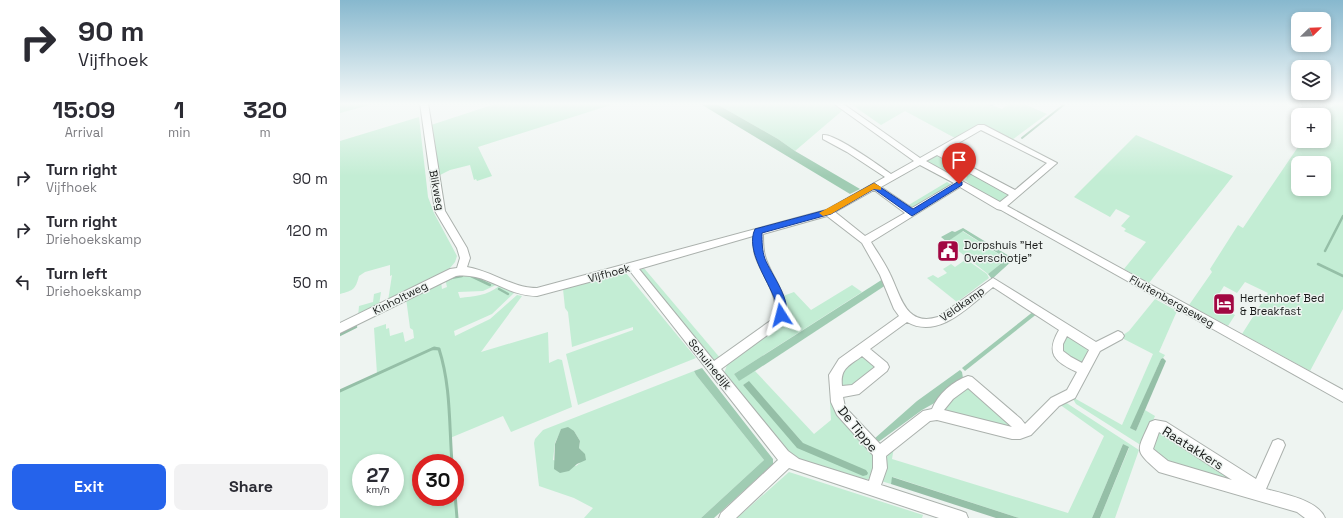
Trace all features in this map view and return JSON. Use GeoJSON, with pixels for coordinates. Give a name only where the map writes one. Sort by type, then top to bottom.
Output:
{"type":"FeatureCollection","features":[{"type":"Feature","properties":{"kind":"street","name":"Blikweg"},"geometry":{"type":"LineString","coordinates":[[428,127],[440,211],[462,248],[464,258],[462,270]]}},
{"type":"Feature","properties":{"kind":"street","name":"Fluitenbergseweg"},"geometry":{"type":"LineString","coordinates":[[871,127],[918,160],[959,184],[1343,396]]}},
{"type":"Feature","properties":{"kind":"street","name":"Vijfhoek"},"geometry":{"type":"LineString","coordinates":[[462,270],[481,272],[515,290],[529,293],[632,267],[828,212],[918,160],[981,127]]}},
{"type":"Feature","properties":{"kind":"street","name":"Vijfhoek"},"geometry":{"type":"LineString","coordinates":[[981,127],[1053,163],[1015,194]]}},
{"type":"Feature","properties":{"kind":"street"},"geometry":{"type":"LineString","coordinates":[[826,137],[850,150],[890,177]]}},
{"type":"Feature","properties":{"kind":"street"},"geometry":{"type":"LineString","coordinates":[[936,151],[1015,194],[1000,207]]}},
{"type":"Feature","properties":{"kind":"street"},"geometry":{"type":"LineString","coordinates":[[865,241],[959,184]]}},
{"type":"Feature","properties":{"kind":"street"},"geometry":{"type":"LineString","coordinates":[[874,186],[912,213]]}},
{"type":"Feature","properties":{"kind":"street"},"geometry":{"type":"LineString","coordinates":[[828,212],[865,241],[885,274],[899,309],[906,316]]}},
{"type":"Feature","properties":{"kind":"street"},"geometry":{"type":"LineString","coordinates":[[714,368],[776,322],[781,315],[782,306],[761,259],[758,247],[758,232]]}},
{"type":"Feature","properties":{"kind":"street","name":"Schuinedijk"},"geometry":{"type":"LineString","coordinates":[[632,267],[783,456],[788,460],[795,464],[873,488],[961,518]]}},
{"type":"Feature","properties":{"kind":"street","name":"Kinholtweg"},"geometry":{"type":"LineString","coordinates":[[340,328],[445,275],[462,270]]}},
{"type":"Feature","properties":{"kind":"street","name":"Veldkamp"},"geometry":{"type":"LineString","coordinates":[[906,316],[915,321],[926,323],[942,320],[993,282],[1096,348]]}},
{"type":"Feature","properties":{"kind":"street","name":"De Tippe"},"geometry":{"type":"LineString","coordinates":[[873,488],[880,468],[879,453],[841,411],[837,402],[835,376],[839,367],[906,316]]}},
{"type":"Feature","properties":{"kind":"street"},"geometry":{"type":"LineString","coordinates":[[1066,328],[1057,346],[1058,351],[1065,360],[1084,370]]}},
{"type":"Feature","properties":{"kind":"street"},"geometry":{"type":"LineString","coordinates":[[879,453],[927,415],[937,414],[1012,432],[1023,432],[1055,402],[1072,394],[1096,348],[1118,336]]}},
{"type":"Feature","properties":{"kind":"street","name":"De Tippe"},"geometry":{"type":"LineString","coordinates":[[836,392],[855,390],[883,367],[862,348]]}},
{"type":"Feature","properties":{"kind":"street"},"geometry":{"type":"LineString","coordinates":[[937,414],[937,409],[941,402],[968,381],[1017,423],[1023,432]]}},
{"type":"Feature","properties":{"kind":"street","name":"Raatakkers"},"geometry":{"type":"LineString","coordinates":[[1256,491],[1251,484],[1161,426],[1155,426],[1146,447],[1146,452],[1164,467],[1256,491],[1300,506],[1318,518]]}},
{"type":"Feature","properties":{"kind":"street"},"geometry":{"type":"LineString","coordinates":[[1256,491],[1260,486],[1278,445]]}},
{"type":"Feature","properties":{"kind":"street"},"geometry":{"type":"LineString","coordinates":[[726,518],[788,460]]}},
{"type":"Feature","properties":{"kind":"shaded area"},"geometry":{"type":"Polygon","coordinates":[[[386,127],[420,127],[428,197],[434,213],[457,256],[455,262],[450,268],[388,301],[392,275],[390,276],[390,265],[365,272],[359,276],[353,289],[340,294],[340,141],[386,127]]]}},
{"type":"Feature","properties":{"kind":"shaded area"},"geometry":{"type":"Polygon","coordinates":[[[431,127],[541,127],[478,147],[492,176],[477,181],[476,179],[474,180],[470,165],[450,170],[440,175],[431,127]]]}},
{"type":"Feature","properties":{"kind":"shaded area"},"geometry":{"type":"Polygon","coordinates":[[[739,127],[757,127],[860,189],[850,194],[739,127]]]}},
{"type":"Feature","properties":{"kind":"shaded area"},"geometry":{"type":"Polygon","coordinates":[[[757,127],[823,127],[795,151],[757,127]]]}},
{"type":"Feature","properties":{"kind":"shaded area"},"geometry":{"type":"Polygon","coordinates":[[[935,127],[974,127],[955,138],[935,127]]]}},
{"type":"Feature","properties":{"kind":"shaded area"},"geometry":{"type":"Polygon","coordinates":[[[986,127],[1029,127],[1012,140],[986,127]]]}},
{"type":"Feature","properties":{"kind":"shaded area"},"geometry":{"type":"Polygon","coordinates":[[[1331,127],[1343,127],[1343,309],[1310,371],[1242,334],[1268,293],[1245,282],[1237,293],[1224,286],[1213,303],[1235,315],[1228,326],[1189,305],[1212,272],[1210,269],[1238,225],[1243,228],[1291,157],[1291,196],[1331,196],[1331,156],[1292,156],[1297,148],[1331,148],[1331,127]]]}},
{"type":"Feature","properties":{"kind":"shaded area"},"geometry":{"type":"Polygon","coordinates":[[[1136,135],[1233,176],[1149,283],[1124,269],[1146,242],[1124,231],[1126,229],[1121,226],[1130,216],[1116,209],[1110,217],[1074,197],[1136,135]]]}},
{"type":"Feature","properties":{"kind":"shaded area"},"geometry":{"type":"Polygon","coordinates":[[[935,154],[943,156],[943,158],[963,169],[970,171],[965,175],[957,175],[948,172],[945,174],[926,163],[925,159],[935,154]]]}},
{"type":"Feature","properties":{"kind":"shaded area"},"geometry":{"type":"Polygon","coordinates":[[[971,172],[1010,195],[1002,202],[999,202],[970,187],[972,186],[965,180],[967,178],[966,176],[971,172]]]}},
{"type":"Feature","properties":{"kind":"shaded area"},"geometry":{"type":"Polygon","coordinates":[[[947,182],[952,185],[935,195],[933,194],[921,202],[921,205],[916,208],[907,206],[947,182]]]}},
{"type":"Feature","properties":{"kind":"shaded area"},"geometry":{"type":"Polygon","coordinates":[[[963,228],[1014,259],[992,279],[988,274],[1007,259],[963,231],[947,242],[941,237],[952,231],[955,232],[963,228]]]}},
{"type":"Feature","properties":{"kind":"shaded area"},"geometry":{"type":"Polygon","coordinates":[[[962,231],[1008,260],[988,274],[947,242],[962,231]]]}},
{"type":"Feature","properties":{"kind":"shaded area"},"geometry":{"type":"Polygon","coordinates":[[[965,260],[987,274],[989,278],[957,302],[927,278],[933,275],[938,278],[947,273],[943,269],[951,264],[955,267],[965,260]]]}},
{"type":"Feature","properties":{"kind":"shaded area"},"geometry":{"type":"Polygon","coordinates":[[[643,267],[721,359],[715,361],[710,359],[640,273],[639,269],[643,267]]]}},
{"type":"Feature","properties":{"kind":"shaded area"},"geometry":{"type":"Polygon","coordinates":[[[472,273],[496,285],[483,291],[458,292],[460,298],[485,294],[499,286],[514,293],[492,314],[454,331],[455,336],[490,319],[517,295],[522,296],[481,352],[548,332],[549,363],[558,359],[562,360],[572,407],[511,432],[503,416],[450,438],[451,454],[412,454],[412,506],[456,506],[457,518],[340,518],[340,391],[377,374],[374,328],[386,324],[386,329],[389,328],[390,336],[403,332],[405,342],[414,338],[413,330],[410,328],[406,298],[441,282],[442,289],[447,287],[445,278],[472,273]]]}},
{"type":"Feature","properties":{"kind":"shaded area"},"geometry":{"type":"Polygon","coordinates":[[[626,273],[696,358],[578,405],[566,354],[633,330],[633,327],[572,347],[568,312],[565,308],[563,289],[626,273]]]}},
{"type":"Feature","properties":{"kind":"shaded area"},"geometry":{"type":"Polygon","coordinates":[[[883,279],[886,285],[755,371],[739,381],[734,374],[883,279]]]}},
{"type":"Feature","properties":{"kind":"shaded area"},"geometry":{"type":"Polygon","coordinates":[[[852,285],[862,292],[734,374],[739,380],[755,371],[814,434],[831,420],[830,403],[834,403],[872,449],[876,460],[870,478],[861,482],[791,457],[723,376],[727,365],[779,323],[783,296],[794,292],[811,310],[852,285]],[[749,382],[743,385],[803,443],[749,382]]]}},
{"type":"Feature","properties":{"kind":"shaded area"},"geometry":{"type":"Polygon","coordinates":[[[381,292],[379,305],[358,316],[359,306],[373,302],[374,294],[381,292]]]}},
{"type":"Feature","properties":{"kind":"shaded area"},"geometry":{"type":"Polygon","coordinates":[[[1155,299],[1177,311],[1159,352],[1165,355],[1161,359],[1131,428],[1136,431],[1145,410],[1155,416],[1143,444],[1139,444],[1076,404],[1073,399],[1074,397],[1122,425],[1153,354],[1120,337],[1129,331],[1155,299]]]}},
{"type":"Feature","properties":{"kind":"shaded area"},"geometry":{"type":"Polygon","coordinates":[[[1034,311],[1038,313],[965,371],[962,368],[1034,311]]]}},
{"type":"Feature","properties":{"kind":"shaded area"},"geometry":{"type":"Polygon","coordinates":[[[1066,334],[1087,348],[1088,353],[1083,365],[1066,358],[1060,346],[1066,334]]]}},
{"type":"Feature","properties":{"kind":"shaded area"},"geometry":{"type":"Polygon","coordinates":[[[862,355],[875,367],[852,388],[840,386],[841,370],[862,355]]]}},
{"type":"Feature","properties":{"kind":"shaded area"},"geometry":{"type":"Polygon","coordinates":[[[1163,358],[1166,361],[1136,431],[1130,428],[1161,359],[1163,358]]]}},
{"type":"Feature","properties":{"kind":"shaded area"},"geometry":{"type":"Polygon","coordinates":[[[702,368],[773,459],[773,464],[714,518],[701,518],[764,460],[696,375],[694,371],[702,368]]]}},
{"type":"Feature","properties":{"kind":"shaded area"},"geometry":{"type":"Polygon","coordinates":[[[960,370],[963,378],[938,401],[922,410],[877,443],[874,439],[917,401],[960,370]]]}},
{"type":"Feature","properties":{"kind":"shaded area"},"geometry":{"type":"Polygon","coordinates":[[[694,371],[764,460],[701,518],[584,518],[593,508],[574,498],[539,486],[534,443],[535,439],[543,430],[694,371]],[[561,430],[555,443],[553,460],[576,466],[580,463],[582,451],[579,448],[580,441],[574,431],[561,430]]]}},
{"type":"Feature","properties":{"kind":"shaded area"},"geometry":{"type":"Polygon","coordinates":[[[749,381],[803,443],[866,470],[868,473],[867,475],[863,476],[797,448],[743,385],[749,381]]]}},
{"type":"Feature","properties":{"kind":"shaded area"},"geometry":{"type":"Polygon","coordinates":[[[966,386],[1012,427],[944,412],[942,405],[966,386]]]}},
{"type":"Feature","properties":{"kind":"shaded area"},"geometry":{"type":"Polygon","coordinates":[[[1065,402],[1139,450],[1115,518],[1100,518],[1129,448],[1123,444],[1092,518],[1019,518],[893,477],[891,484],[881,481],[886,458],[894,447],[892,459],[1068,513],[1104,436],[1059,404],[1065,402]]]}},
{"type":"Feature","properties":{"kind":"shaded area"},"geometry":{"type":"Polygon","coordinates":[[[568,427],[574,431],[580,441],[579,448],[585,454],[586,460],[577,464],[569,471],[560,473],[554,469],[555,444],[561,429],[568,427]]]}},
{"type":"Feature","properties":{"kind":"shaded area"},"geometry":{"type":"Polygon","coordinates":[[[1160,431],[1244,484],[1166,464],[1150,451],[1156,433],[1160,431]]]}},
{"type":"Feature","properties":{"kind":"shaded area"},"geometry":{"type":"Polygon","coordinates":[[[1123,444],[1129,447],[1100,518],[1092,518],[1123,444]]]}},
{"type":"Feature","properties":{"kind":"shaded area"},"geometry":{"type":"Polygon","coordinates":[[[789,472],[923,515],[922,518],[737,518],[789,472]]]}},
{"type":"Feature","properties":{"kind":"shaded area"},"geometry":{"type":"Polygon","coordinates":[[[892,477],[1019,518],[996,518],[891,484],[892,477]]]}},
{"type":"Feature","properties":{"kind":"waterway"},"geometry":{"type":"LineString","coordinates":[[1022,138],[1036,127]]}},
{"type":"Feature","properties":{"kind":"waterway"},"geometry":{"type":"LineString","coordinates":[[1325,251],[1343,216]]}},
{"type":"Feature","properties":{"kind":"waterway"},"geometry":{"type":"LineString","coordinates":[[1318,264],[1343,276]]}},
{"type":"Feature","properties":{"kind":"waterway"},"geometry":{"type":"LineString","coordinates":[[451,278],[462,276]]}},
{"type":"Feature","properties":{"kind":"waterway"},"geometry":{"type":"LineString","coordinates":[[471,276],[490,285]]}},
{"type":"Feature","properties":{"kind":"waterway"},"geometry":{"type":"LineString","coordinates":[[499,289],[508,294]]}},
{"type":"Feature","properties":{"kind":"waterway"},"geometry":{"type":"LineString","coordinates":[[340,335],[356,327]]}},
{"type":"Feature","properties":{"kind":"waterway"},"geometry":{"type":"LineString","coordinates":[[340,391],[434,348],[439,349]]}},
{"type":"Feature","properties":{"kind":"waterway"},"geometry":{"type":"LineString","coordinates":[[432,349],[439,349]]}},
{"type":"Feature","properties":{"kind":"waterway"},"geometry":{"type":"LineString","coordinates":[[439,349],[448,391],[452,454]]}},
{"type":"Feature","properties":{"kind":"waterway"},"geometry":{"type":"LineString","coordinates":[[456,506],[457,518]]}},
{"type":"Feature","properties":{"kind":"slow traffic"},"geometry":{"type":"LineString","coordinates":[[823,213],[828,212],[874,186],[878,188]]}},
{"type":"Feature","properties":{"kind":"place","name":"Dorpshuis \"Het Overschotje\""},"geometry":{"type":"Point","coordinates":[948,251]}},
{"type":"Feature","properties":{"kind":"place","name":"Hertenhoef Bed & Breakfast"},"geometry":{"type":"Point","coordinates":[1224,304]}},
{"type":"Feature","properties":{"kind":"route"},"geometry":{"type":"LineString","coordinates":[[781,315],[782,306],[761,259],[758,247],[758,232],[828,212],[874,186],[912,213],[959,184]]}}]}
